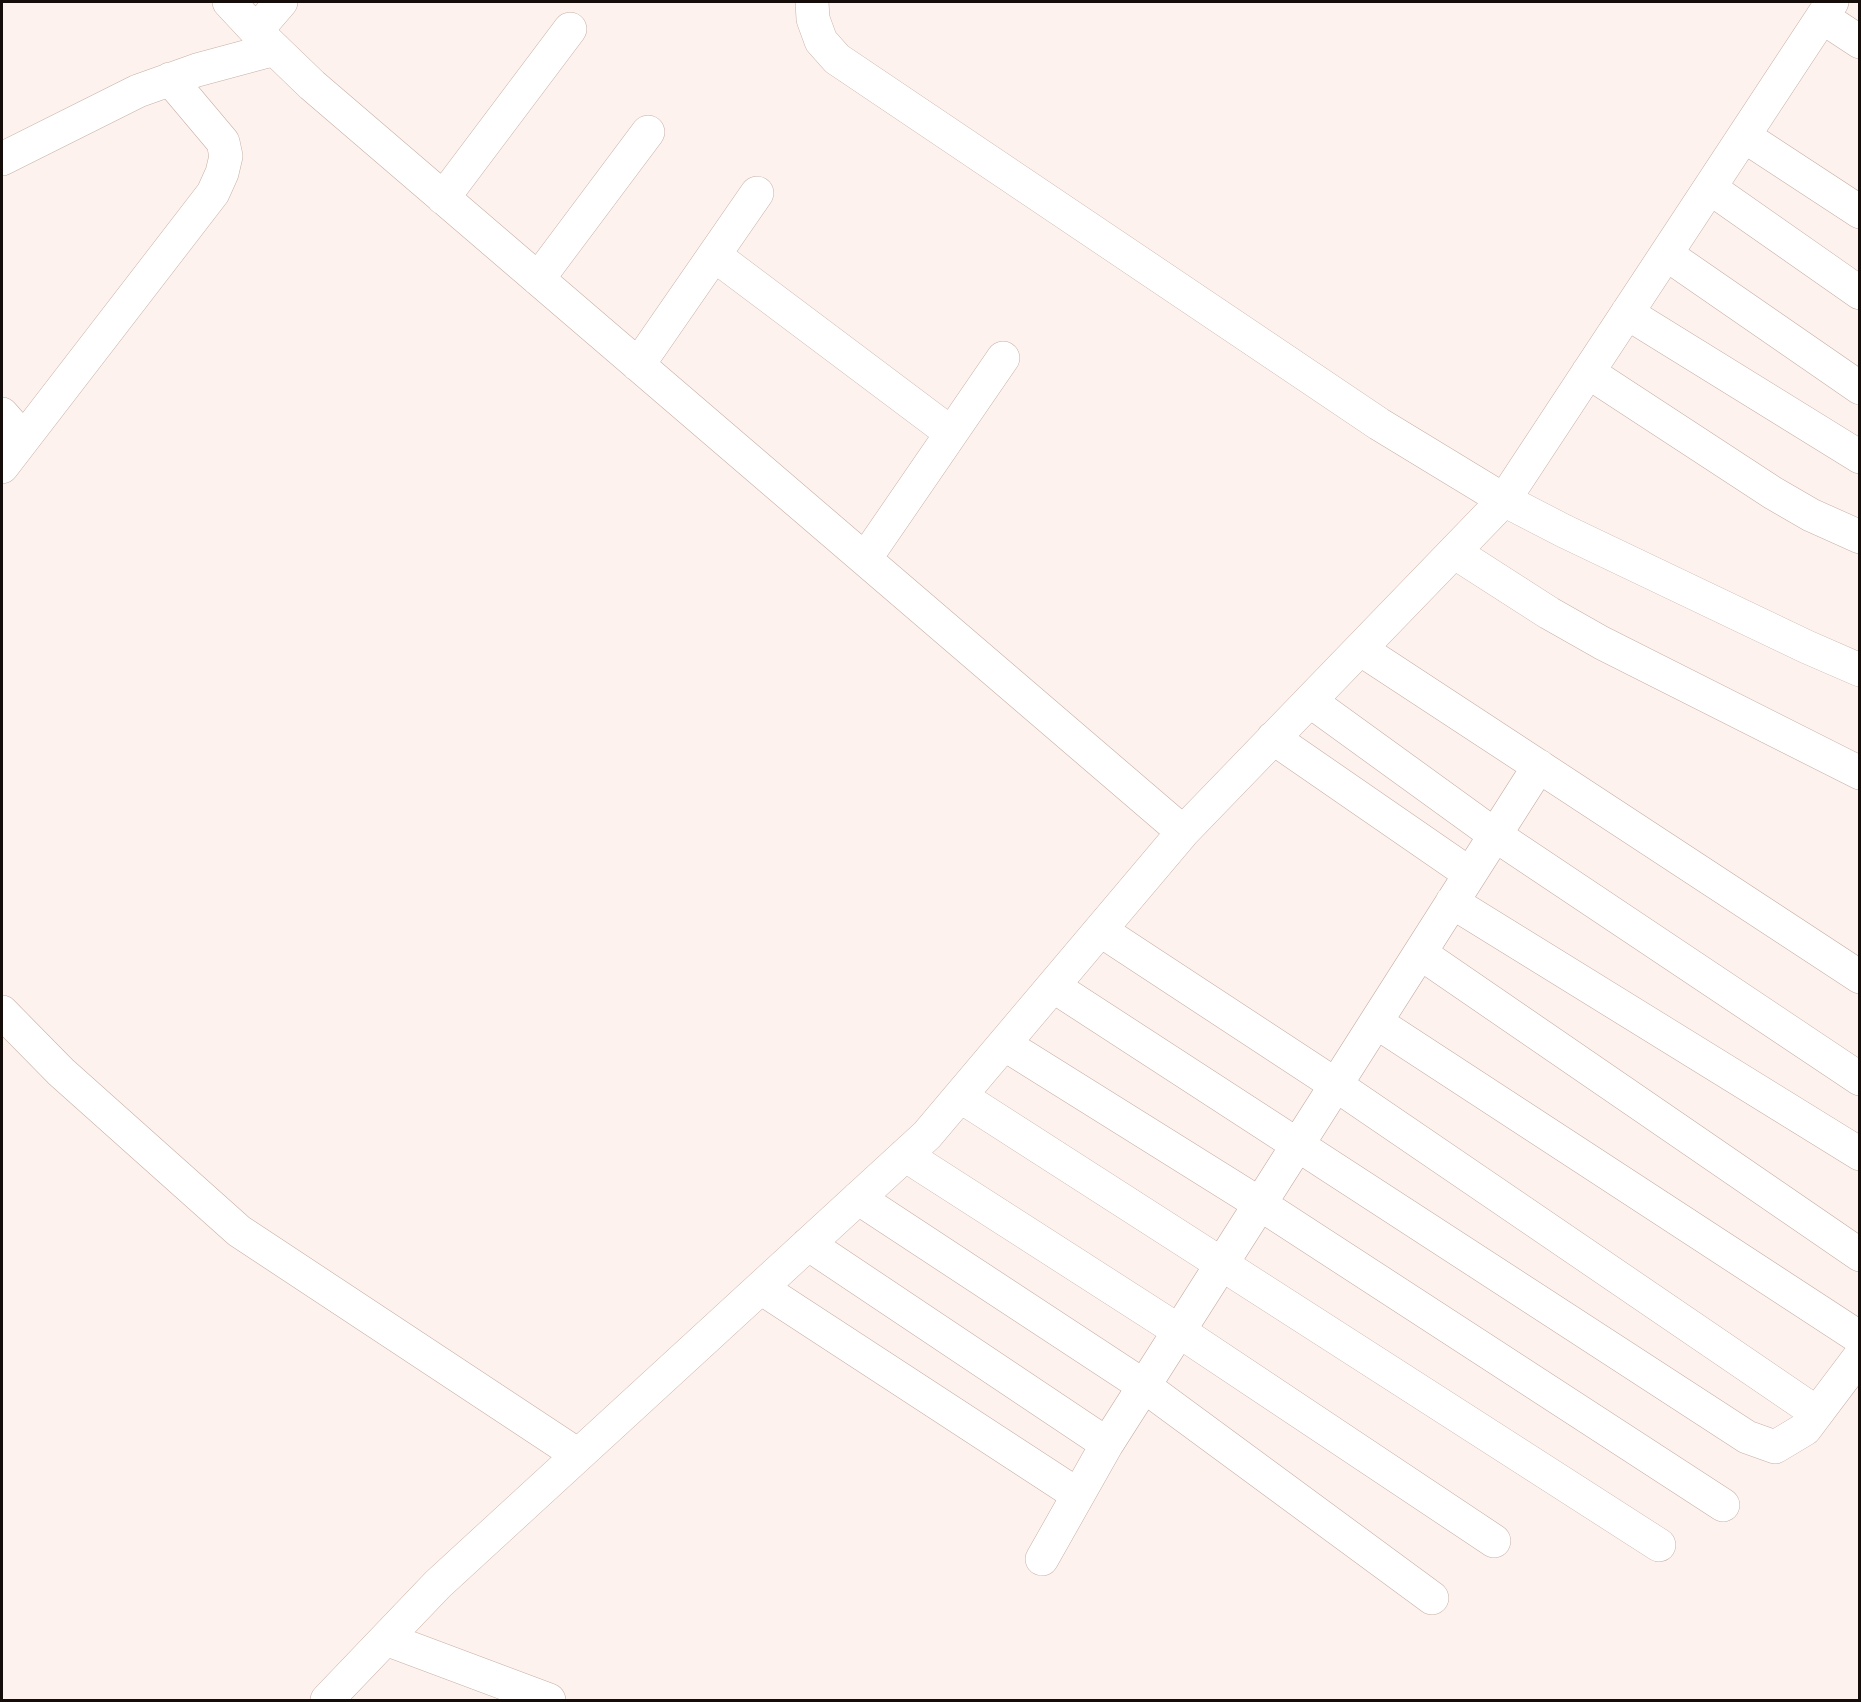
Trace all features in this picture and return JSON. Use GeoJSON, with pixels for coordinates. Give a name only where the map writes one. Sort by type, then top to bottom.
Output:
{"type":"FeatureCollection","features":[{"type":"Feature","properties":{"kind":"street"},"geometry":{"type":"LineString","coordinates":[[229,2],[312,85],[1183,832]]}},
{"type":"Feature","properties":{"kind":"street"},"geometry":{"type":"LineString","coordinates":[[2,159],[138,91],[266,40],[281,2]]}},
{"type":"Feature","properties":{"kind":"street"},"geometry":{"type":"LineString","coordinates":[[812,2],[813,19],[821,40],[837,59],[1379,424],[1504,500],[1631,563],[1860,670]]}},
{"type":"Feature","properties":{"kind":"street"},"geometry":{"type":"LineString","coordinates":[[327,1701],[438,1584],[927,1135],[1183,832],[1504,500],[1827,9],[1860,42]]}},
{"type":"Feature","properties":{"kind":"street"},"geometry":{"type":"LineString","coordinates":[[443,198],[570,29]]}},
{"type":"Feature","properties":{"kind":"street"},"geometry":{"type":"LineString","coordinates":[[2,467],[213,193],[222,173],[226,156],[223,142],[170,79]]}},
{"type":"Feature","properties":{"kind":"street"},"geometry":{"type":"LineString","coordinates":[[538,279],[648,132]]}},
{"type":"Feature","properties":{"kind":"street"},"geometry":{"type":"LineString","coordinates":[[1744,136],[1860,212]]}},
{"type":"Feature","properties":{"kind":"street"},"geometry":{"type":"LineString","coordinates":[[1710,188],[1860,293]]}},
{"type":"Feature","properties":{"kind":"street"},"geometry":{"type":"LineString","coordinates":[[638,365],[757,194]]}},
{"type":"Feature","properties":{"kind":"street"},"geometry":{"type":"LineString","coordinates":[[1666,254],[1860,388]]}},
{"type":"Feature","properties":{"kind":"street"},"geometry":{"type":"LineString","coordinates":[[714,255],[951,434]]}},
{"type":"Feature","properties":{"kind":"street"},"geometry":{"type":"LineString","coordinates":[[1627,313],[1860,457]]}},
{"type":"Feature","properties":{"kind":"street"},"geometry":{"type":"LineString","coordinates":[[865,559],[1003,358]]}},
{"type":"Feature","properties":{"kind":"street"},"geometry":{"type":"LineString","coordinates":[[1588,372],[1773,492],[1811,515],[1860,537]]}},
{"type":"Feature","properties":{"kind":"street"},"geometry":{"type":"LineString","coordinates":[[2,414],[23,438]]}},
{"type":"Feature","properties":{"kind":"street"},"geometry":{"type":"LineString","coordinates":[[1454,552],[1549,613],[1602,643],[1860,773]]}},
{"type":"Feature","properties":{"kind":"street"},"geometry":{"type":"LineString","coordinates":[[1360,649],[1860,977]]}},
{"type":"Feature","properties":{"kind":"street"},"geometry":{"type":"LineString","coordinates":[[1310,701],[1495,835],[1860,1079]]}},
{"type":"Feature","properties":{"kind":"street"},"geometry":{"type":"LineString","coordinates":[[1273,738],[1470,874]]}},
{"type":"Feature","properties":{"kind":"street"},"geometry":{"type":"LineString","coordinates":[[1042,1559],[1107,1444],[1539,766]]}},
{"type":"Feature","properties":{"kind":"street"},"geometry":{"type":"LineString","coordinates":[[1452,902],[1860,1154]]}},
{"type":"Feature","properties":{"kind":"street"},"geometry":{"type":"LineString","coordinates":[[1100,930],[1336,1085],[1817,1413]]}},
{"type":"Feature","properties":{"kind":"street"},"geometry":{"type":"LineString","coordinates":[[1420,953],[1860,1255]]}},
{"type":"Feature","properties":{"kind":"street"},"geometry":{"type":"LineString","coordinates":[[1053,986],[1747,1437],[1775,1447],[1805,1429],[1860,1356]]}},
{"type":"Feature","properties":{"kind":"street"},"geometry":{"type":"LineString","coordinates":[[2,1012],[61,1072],[239,1231],[578,1455]]}},
{"type":"Feature","properties":{"kind":"street"},"geometry":{"type":"LineString","coordinates":[[1376,1022],[1860,1338]]}},
{"type":"Feature","properties":{"kind":"street"},"geometry":{"type":"LineString","coordinates":[[1004,1044],[1260,1204],[1723,1505]]}},
{"type":"Feature","properties":{"kind":"street"},"geometry":{"type":"LineString","coordinates":[[960,1096],[1659,1545]]}},
{"type":"Feature","properties":{"kind":"street"},"geometry":{"type":"LineString","coordinates":[[905,1155],[1179,1331],[1494,1541]]}},
{"type":"Feature","properties":{"kind":"street"},"geometry":{"type":"LineString","coordinates":[[858,1198],[1144,1386],[1432,1598]]}},
{"type":"Feature","properties":{"kind":"street"},"geometry":{"type":"LineString","coordinates":[[808,1244],[1107,1444]]}},
{"type":"Feature","properties":{"kind":"street"},"geometry":{"type":"LineString","coordinates":[[761,1288],[1078,1495]]}},
{"type":"Feature","properties":{"kind":"street"},"geometry":{"type":"LineString","coordinates":[[386,1639],[549,1701]]}}]}
